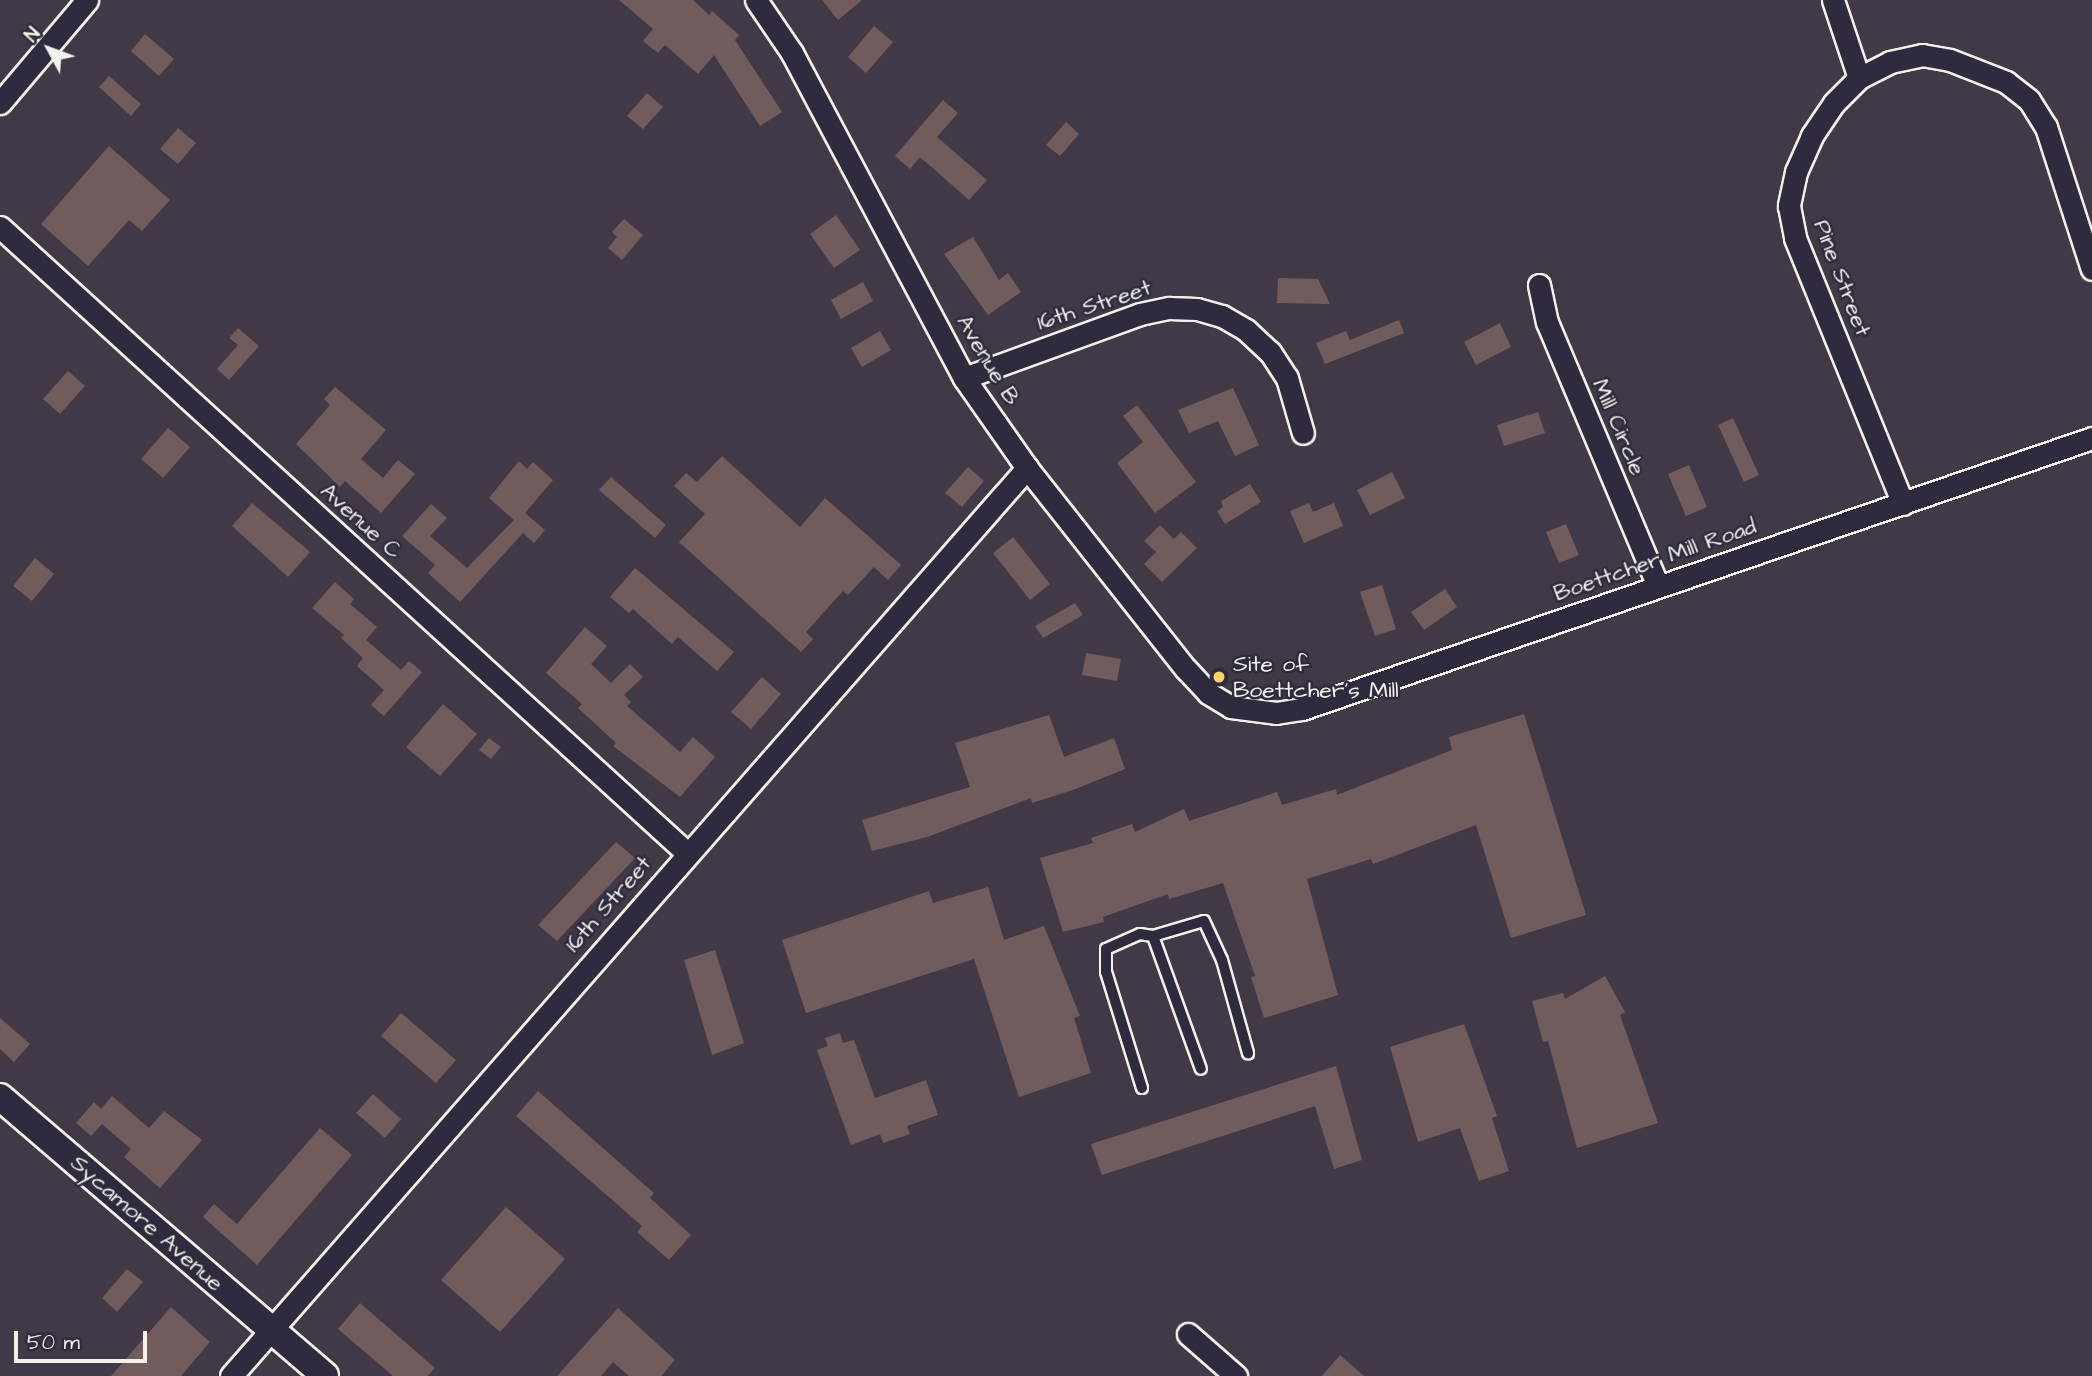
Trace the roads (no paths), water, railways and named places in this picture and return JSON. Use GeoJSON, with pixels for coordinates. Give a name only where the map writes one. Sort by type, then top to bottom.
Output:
{"type":"FeatureCollection","features":[{"type":"Feature","properties":{"kind":"street"},"geometry":{"type":"LineString","coordinates":[[0,103],[87,0]]}},
{"type":"Feature","properties":{"kind":"street","name":"Avenue B"},"geometry":{"type":"LineString","coordinates":[[756,0],[792,53],[964,378],[1027,468],[1186,669],[1208,693],[1231,707]]}},
{"type":"Feature","properties":{"kind":"street"},"geometry":{"type":"LineString","coordinates":[[1833,0],[1859,78]]}},
{"type":"Feature","properties":{"kind":"street","name":"Pine Street"},"geometry":{"type":"LineString","coordinates":[[1903,503],[1795,238],[1789,206],[1796,172],[1812,136],[1833,103],[1859,78],[1890,62],[1922,55],[1950,60],[2006,82],[2029,100],[2046,127],[2092,269]]}},
{"type":"Feature","properties":{"kind":"street","name":"Avenue C"},"geometry":{"type":"LineString","coordinates":[[0,227],[687,853]]}},
{"type":"Feature","properties":{"kind":"street","name":"Mill Circle"},"geometry":{"type":"LineString","coordinates":[[1539,285],[1547,322],[1658,586]]}},
{"type":"Feature","properties":{"kind":"street","name":"16th Street"},"geometry":{"type":"LineString","coordinates":[[964,378],[1140,314],[1169,308],[1197,309],[1222,316],[1246,330],[1270,352],[1287,378],[1303,433]]}},
{"type":"Feature","properties":{"kind":"street","name":"Boettcher Mill Road"},"geometry":{"type":"LineString","coordinates":[[1231,707],[1276,713],[1302,709],[2092,438]]}},
{"type":"Feature","properties":{"kind":"street","name":"16th Street"},"geometry":{"type":"LineString","coordinates":[[231,1376],[1027,468]]}},
{"type":"Feature","properties":{"kind":"street","name":"Sycamore Avenue"},"geometry":{"type":"LineString","coordinates":[[3,1106],[325,1376]]}},
{"type":"Feature","properties":{"kind":"street"},"geometry":{"type":"LineString","coordinates":[[1188,1334],[1236,1376]]}},
{"type":"Feature","properties":{"kind":"lane"},"geometry":{"type":"LineString","coordinates":[[1142,1088],[1106,972],[1106,949],[1140,934],[1153,936],[1204,921],[1222,960],[1248,1053]]}},
{"type":"Feature","properties":{"kind":"lane"},"geometry":{"type":"LineString","coordinates":[[1153,936],[1201,1069]]}},
{"type":"Feature","properties":{"kind":"place","name":"Site of Boettcher's Mill"},"geometry":{"type":"Point","coordinates":[1219,677]}}]}
